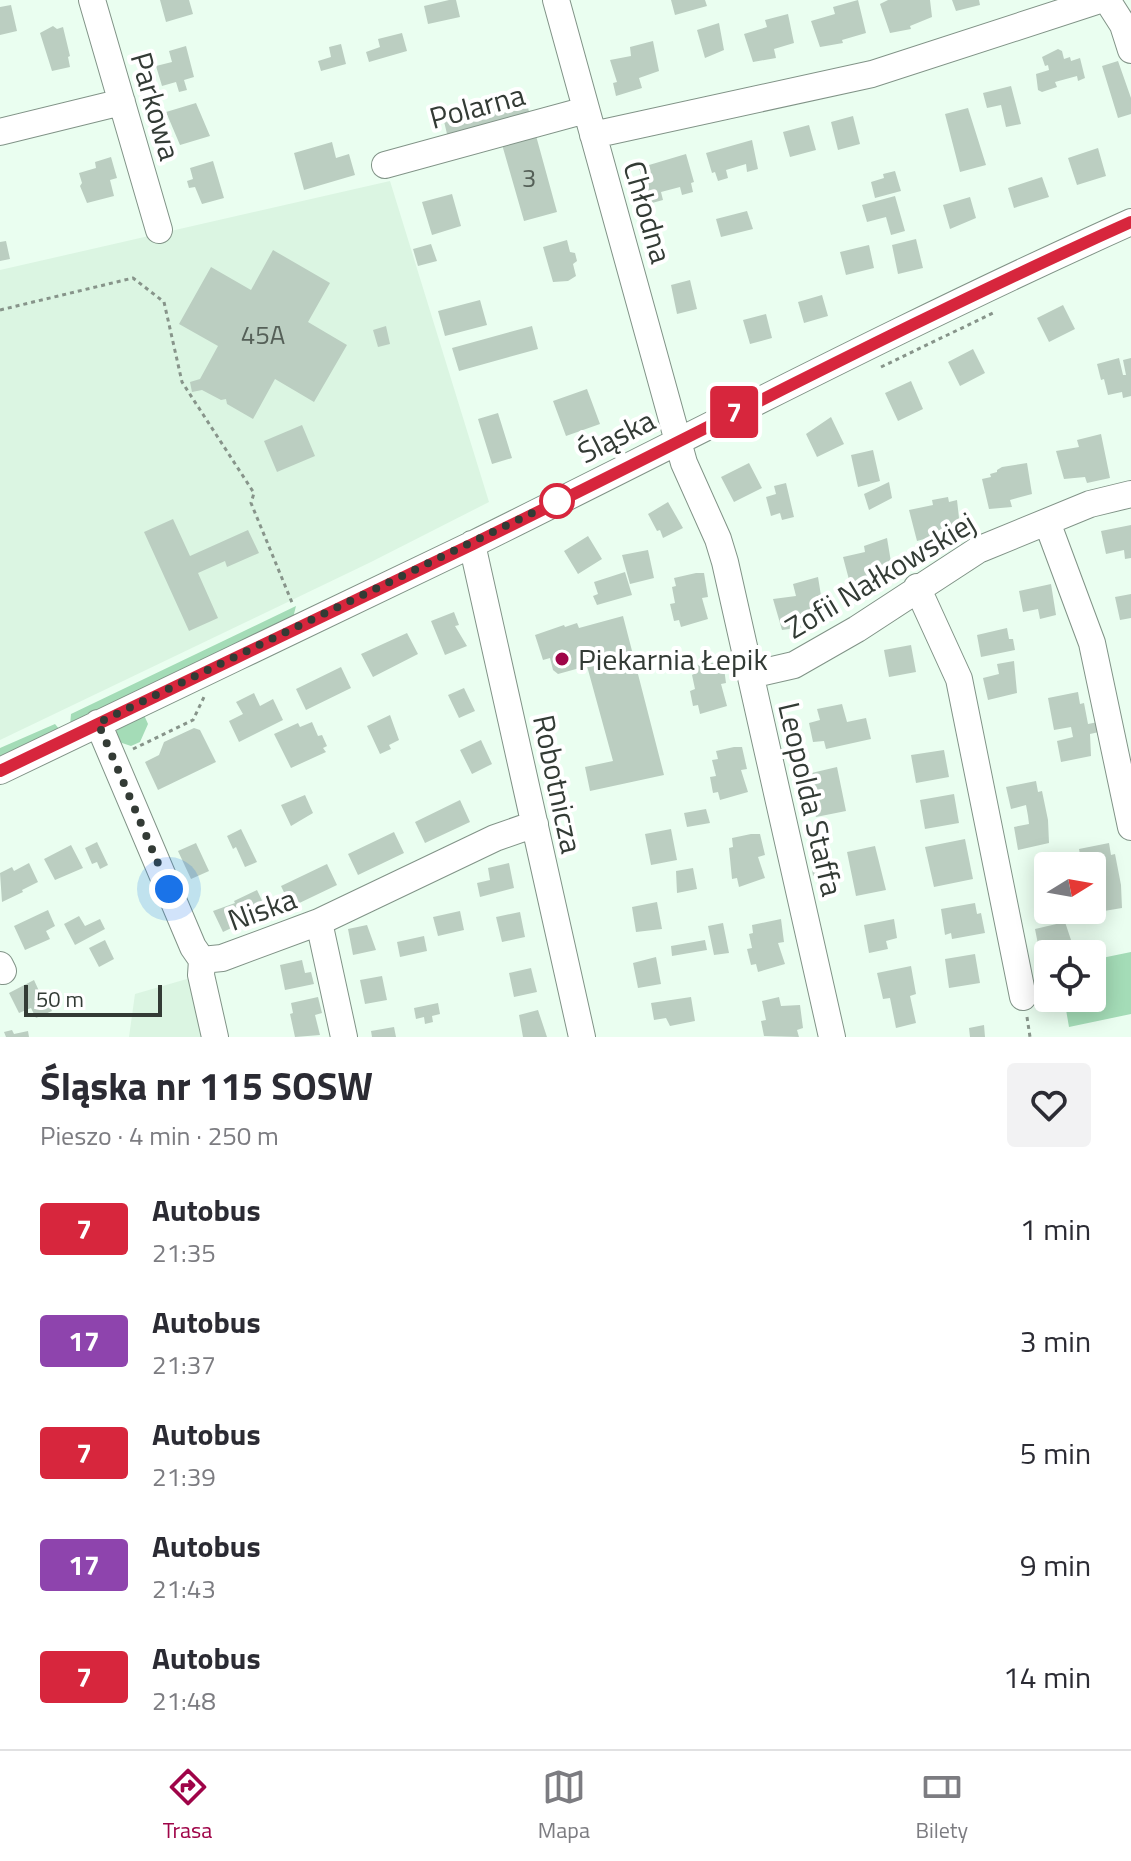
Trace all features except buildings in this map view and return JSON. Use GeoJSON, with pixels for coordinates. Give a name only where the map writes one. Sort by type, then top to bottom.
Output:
{"type":"FeatureCollection","features":[{"type":"Feature","properties":{"kind":"street","name":"Parkowa"},"geometry":{"type":"LineString","coordinates":[[92,0],[159,230]]}},
{"type":"Feature","properties":{"kind":"street","name":"Chłodna"},"geometry":{"type":"LineString","coordinates":[[556,0],[678,440]]}},
{"type":"Feature","properties":{"kind":"street","name":"Polarna"},"geometry":{"type":"LineString","coordinates":[[385,165],[590,122],[872,74],[1100,0]]}},
{"type":"Feature","properties":{"kind":"street"},"geometry":{"type":"LineString","coordinates":[[1107,0],[1123,25],[1131,50]]}},
{"type":"Feature","properties":{"kind":"street"},"geometry":{"type":"LineString","coordinates":[[0,132],[122,102]]}},
{"type":"Feature","properties":{"kind":"street","name":"Śląska"},"geometry":{"type":"LineString","coordinates":[[0,771],[472,544],[1045,260],[1131,222]]}},
{"type":"Feature","properties":{"kind":"street","name":"Leopolda Staffa"},"geometry":{"type":"LineString","coordinates":[[678,440],[686,469],[722,551],[832,1037]]}},
{"type":"Feature","properties":{"kind":"street","name":"Zofii Nałkowskiej"},"geometry":{"type":"LineString","coordinates":[[751,675],[794,665],[857,629],[978,550],[1090,504],[1131,494]]}},
{"type":"Feature","properties":{"kind":"street"},"geometry":{"type":"LineString","coordinates":[[1047,522],[1092,643],[1131,827]]}},
{"type":"Feature","properties":{"kind":"street","name":"Robotnicza"},"geometry":{"type":"LineString","coordinates":[[472,544],[582,1037]]}},
{"type":"Feature","properties":{"kind":"street"},"geometry":{"type":"LineString","coordinates":[[917,587],[959,679],[1023,997]]}},
{"type":"Feature","properties":{"kind":"street","name":"Niska"},"geometry":{"type":"LineString","coordinates":[[98,723],[202,968],[319,922],[506,833],[535,824]]}},
{"type":"Feature","properties":{"kind":"street"},"geometry":{"type":"LineString","coordinates":[[319,922],[344,1037]]}},
{"type":"Feature","properties":{"kind":"street"},"geometry":{"type":"LineString","coordinates":[[202,968],[215,1037]]}},
{"type":"Feature","properties":{"kind":"path"},"geometry":{"type":"LineString","coordinates":[[0,310],[133,278],[164,302],[185,388],[254,493],[251,503],[293,605]]}},
{"type":"Feature","properties":{"kind":"path"},"geometry":{"type":"LineString","coordinates":[[880,367],[992,313]]}},
{"type":"Feature","properties":{"kind":"path"},"geometry":{"type":"LineString","coordinates":[[185,388],[191,387]]}},
{"type":"Feature","properties":{"kind":"path"},"geometry":{"type":"LineString","coordinates":[[134,749],[193,720],[204,697]]}},
{"type":"Feature","properties":{"kind":"shaded area"},"geometry":{"type":"Polygon","coordinates":[[[390,181],[489,502],[0,740],[0,270],[390,181]]]}},
{"type":"Feature","properties":{"kind":"shaded area"},"geometry":{"type":"Polygon","coordinates":[[[211,972],[225,1037],[129,1037],[135,994],[211,972]]]}},
{"type":"Feature","properties":{"kind":"green space"},"geometry":{"type":"Polygon","coordinates":[[[296,606],[293,618],[70,725],[71,714],[296,606]]]}},
{"type":"Feature","properties":{"kind":"green space"},"geometry":{"type":"Polygon","coordinates":[[[144,715],[148,724],[140,742],[131,746],[116,741],[117,727],[144,715]]]}},
{"type":"Feature","properties":{"kind":"green space"},"geometry":{"type":"Polygon","coordinates":[[[55,724],[60,730],[0,758],[0,748],[55,724]]]}},
{"type":"Feature","properties":{"kind":"green space"},"geometry":{"type":"Polygon","coordinates":[[[1131,952],[1131,1014],[1069,1027],[1066,1012],[1106,1012],[1106,957],[1131,952]]]}},
{"type":"Feature","properties":{"kind":"bus line","name":"7"},"geometry":{"type":"LineString","coordinates":[[0,771],[472,544],[1045,260],[1131,222]]}},
{"type":"Feature","properties":{"kind":"place","name":"Piekarnia Łepik"},"geometry":{"type":"Point","coordinates":[562,659]}},
{"type":"Feature","properties":{"kind":"route"},"geometry":{"type":"LineString","coordinates":[[169,889],[98,723],[557,501]]}}]}
